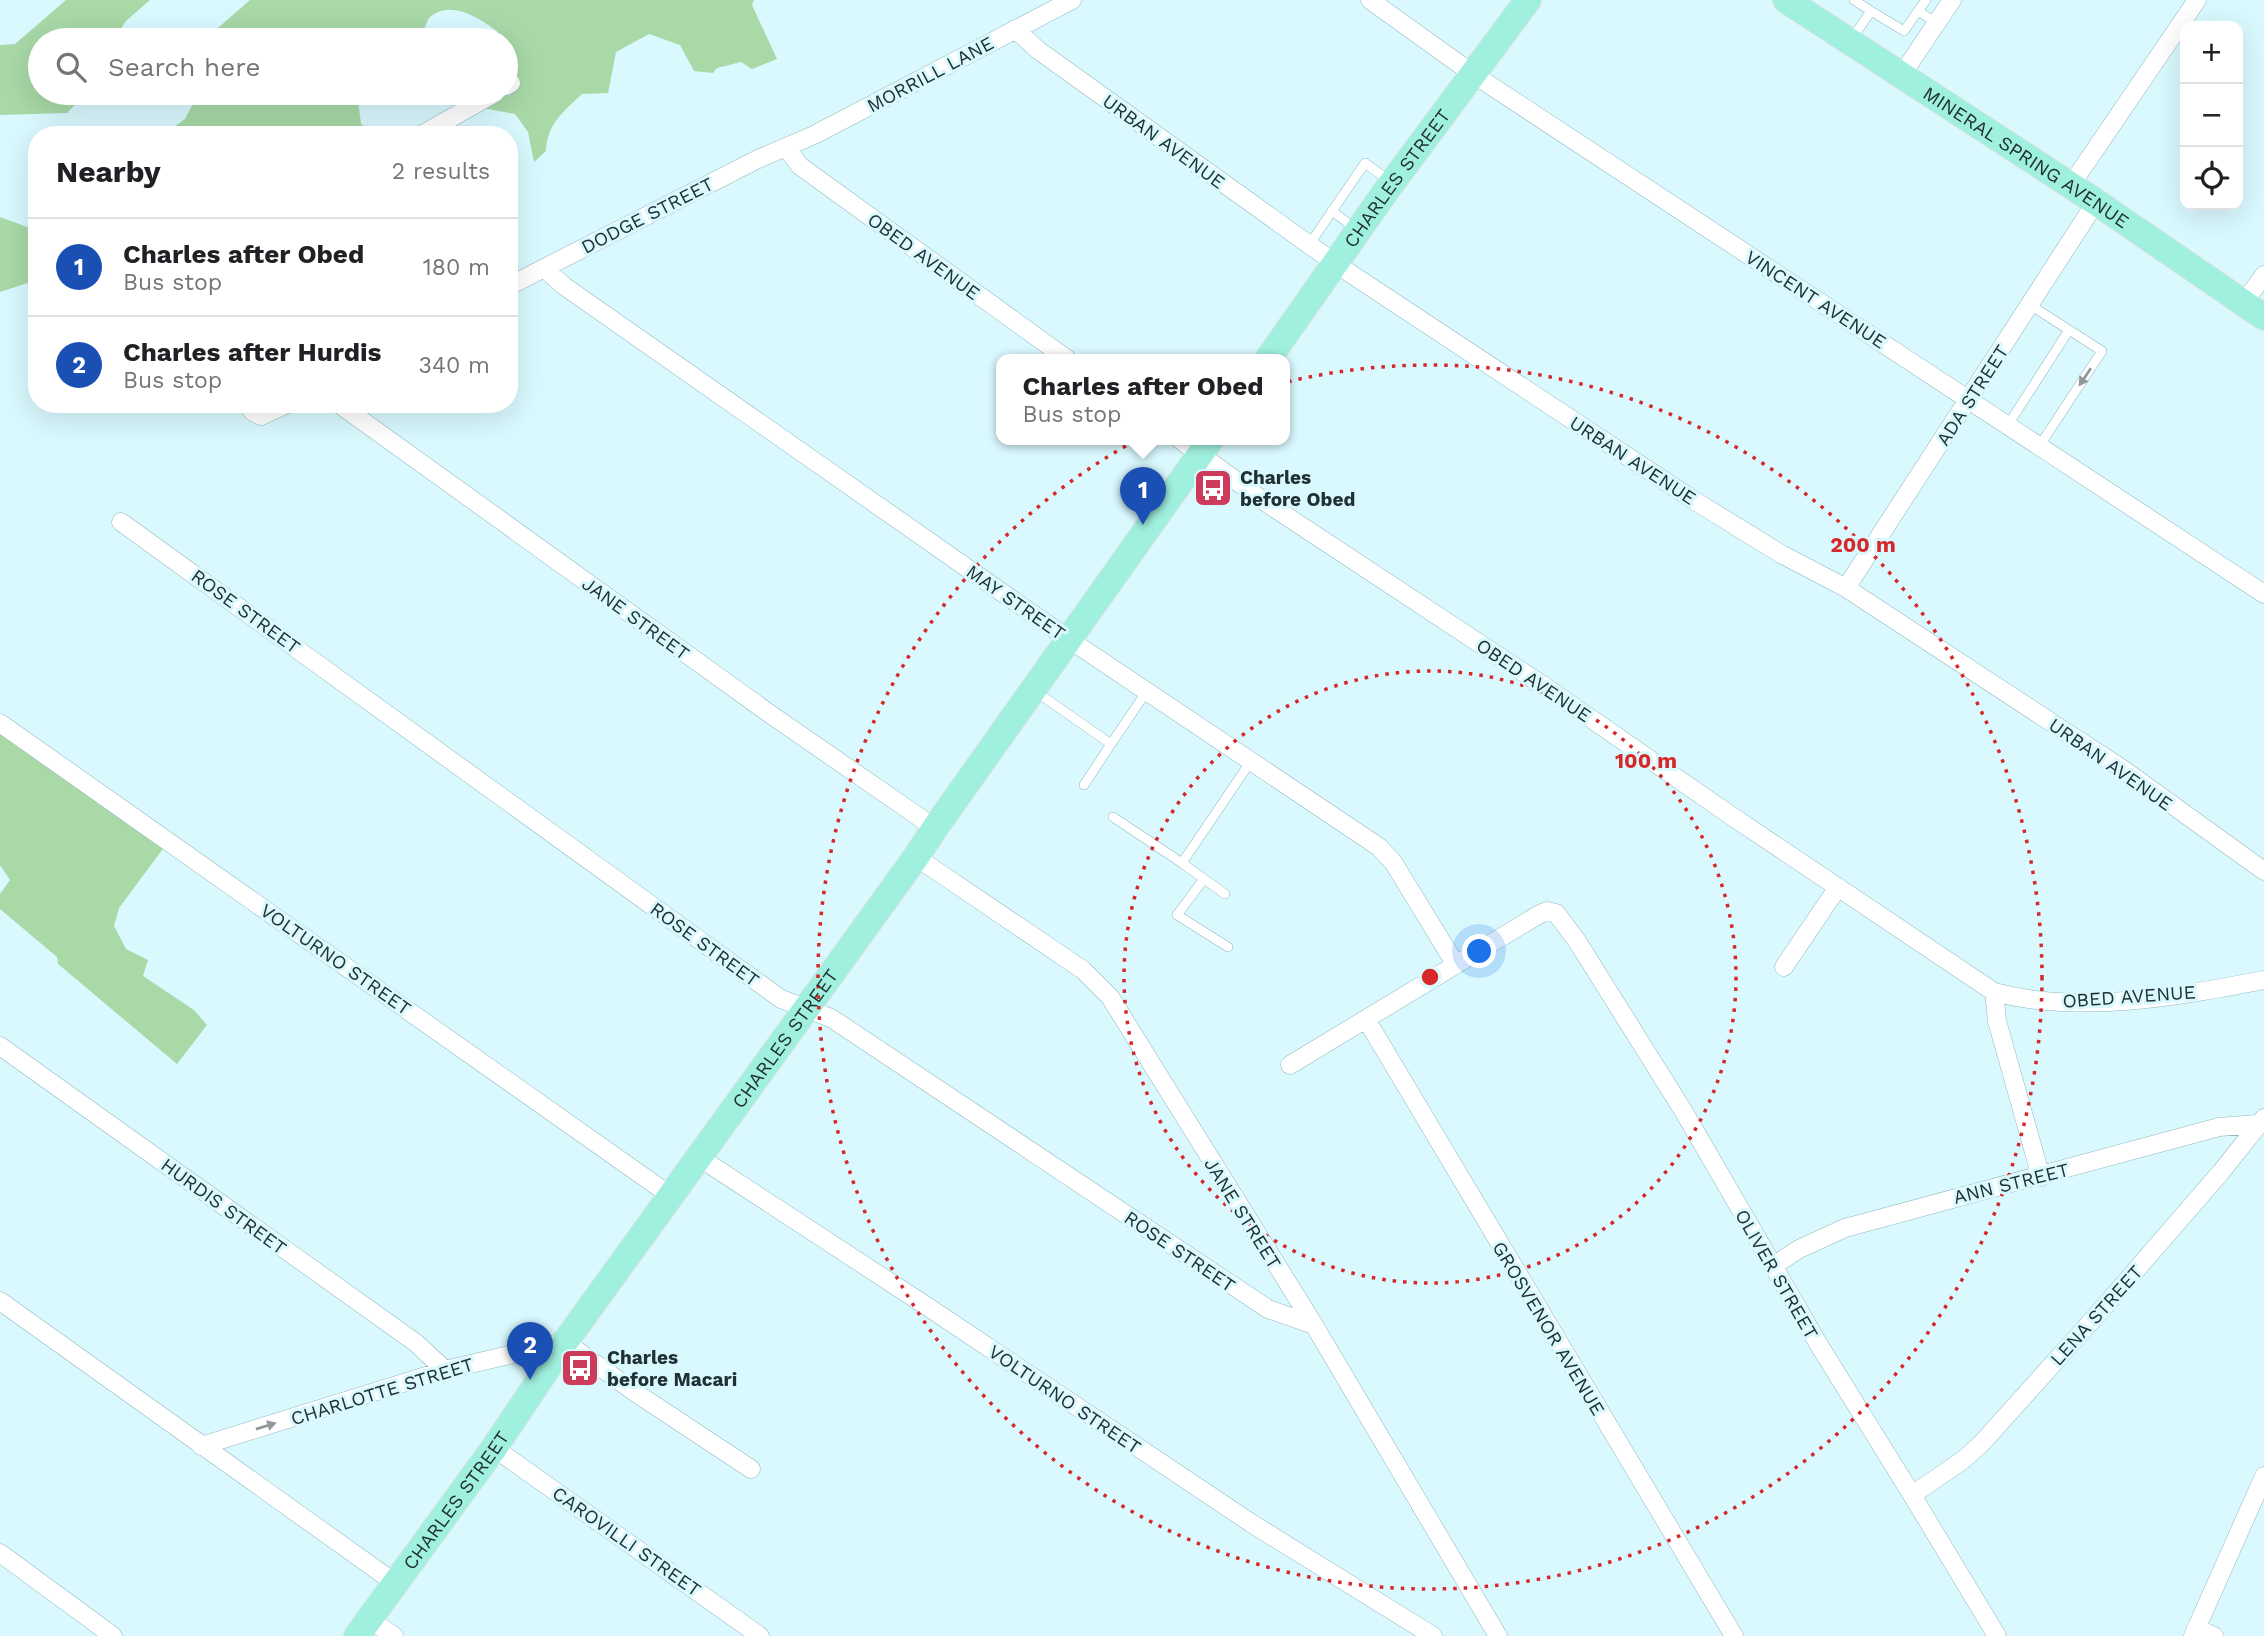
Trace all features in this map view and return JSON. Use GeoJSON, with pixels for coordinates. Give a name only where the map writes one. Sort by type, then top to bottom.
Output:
{"type":"FeatureCollection","features":[{"type":"Feature","properties":{"kind":"main road","name":"CHARLES STREET"},"geometry":{"type":"LineString","coordinates":[[1272,354],[1392,183],[1528,0]]}},
{"type":"Feature","properties":{"kind":"main road","name":"MINERAL SPRING AVENUE"},"geometry":{"type":"LineString","coordinates":[[1786,0],[2096,201],[2254,310]]}},
{"type":"Feature","properties":{"kind":"main road","name":"CHARLES STREET"},"geometry":{"type":"LineString","coordinates":[[363,1628],[494,1448],[565,1342],[916,858],[1206,447]]}},
{"type":"Feature","properties":{"kind":"street","name":"MORRILL LANE"},"geometry":{"type":"LineString","coordinates":[[787,149],[1072,0]]}},
{"type":"Feature","properties":{"kind":"street","name":"VINCENT AVENUE"},"geometry":{"type":"LineString","coordinates":[[1370,0],[1473,74],[2264,594]]}},
{"type":"Feature","properties":{"kind":"street"},"geometry":{"type":"LineString","coordinates":[[1901,76],[1952,0]]}},
{"type":"Feature","properties":{"kind":"street"},"geometry":{"type":"LineString","coordinates":[[2071,185],[2197,0]]}},
{"type":"Feature","properties":{"kind":"street","name":"URBAN AVENUE"},"geometry":{"type":"LineString","coordinates":[[1015,29],[1038,50],[1335,264],[1695,501],[1781,554],[1846,588],[2119,767],[2264,871]]}},
{"type":"Feature","properties":{"kind":"street"},"geometry":{"type":"LineString","coordinates":[[437,126],[474,105]]}},
{"type":"Feature","properties":{"kind":"street","name":"DODGE STREET"},"geometry":{"type":"LineString","coordinates":[[518,281],[758,159],[787,149]]}},
{"type":"Feature","properties":{"kind":"street","name":"OBED AVENUE"},"geometry":{"type":"LineString","coordinates":[[787,149],[800,166],[1060,354]]}},
{"type":"Feature","properties":{"kind":"street","name":"ADA STREET"},"geometry":{"type":"LineString","coordinates":[[1846,588],[1970,400],[2096,201]]}},
{"type":"Feature","properties":{"kind":"street","name":"MAY STREET"},"geometry":{"type":"LineString","coordinates":[[544,268],[576,294],[1070,640],[1387,854],[1456,965]]}},
{"type":"Feature","properties":{"kind":"street"},"geometry":{"type":"LineString","coordinates":[[2254,310],[2264,275]]}},
{"type":"Feature","properties":{"kind":"street","name":"JANE STREET"},"geometry":{"type":"LineString","coordinates":[[352,413],[758,706],[935,828]]}},
{"type":"Feature","properties":{"kind":"street","name":"OBED AVENUE"},"geometry":{"type":"LineString","coordinates":[[1206,447],[1265,502],[1541,684],[1994,992],[2018,998],[2067,1002],[2142,999],[2264,980]]}},
{"type":"Feature","properties":{"kind":"street","name":"ROSE STREET"},"geometry":{"type":"LineString","coordinates":[[121,522],[781,999],[831,1018],[1268,1309],[1314,1325]]}},
{"type":"Feature","properties":{"kind":"street","name":"VOLTURNO STREET"},"geometry":{"type":"LineString","coordinates":[[0,723],[671,1196]]}},
{"type":"Feature","properties":{"kind":"street","name":"JANE STREET"},"geometry":{"type":"LineString","coordinates":[[916,858],[1083,971],[1110,996],[1314,1325],[1498,1636]]}},
{"type":"Feature","properties":{"kind":"street"},"geometry":{"type":"LineString","coordinates":[[1784,967],[1838,887]]}},
{"type":"Feature","properties":{"kind":"street","name":"OLIVER STREET"},"geometry":{"type":"LineString","coordinates":[[1456,965],[1538,915],[1547,911],[1556,913],[1577,941],[1677,1101],[1826,1356],[1997,1636]]}},
{"type":"Feature","properties":{"kind":"street"},"geometry":{"type":"LineString","coordinates":[[1290,1065],[1456,965]]}},
{"type":"Feature","properties":{"kind":"street"},"geometry":{"type":"LineString","coordinates":[[1994,992],[1997,1021],[2040,1177]]}},
{"type":"Feature","properties":{"kind":"street","name":"GROSVENOR AVENUE"},"geometry":{"type":"LineString","coordinates":[[1366,1019],[1734,1636]]}},
{"type":"Feature","properties":{"kind":"street","name":"HURDIS STREET"},"geometry":{"type":"LineString","coordinates":[[0,1046],[416,1343],[445,1370]]}},
{"type":"Feature","properties":{"kind":"street","name":"ANN STREET"},"geometry":{"type":"LineString","coordinates":[[1773,1266],[1798,1249],[1846,1228],[2219,1127],[2261,1121]]}},
{"type":"Feature","properties":{"kind":"street","name":"LENA STREET"},"geometry":{"type":"LineString","coordinates":[[1912,1494],[1963,1460],[1981,1444],[2221,1172],[2261,1121]]}},
{"type":"Feature","properties":{"kind":"street","name":"VOLTURNO STREET"},"geometry":{"type":"LineString","coordinates":[[700,1158],[1251,1523],[1433,1636]]}},
{"type":"Feature","properties":{"kind":"street"},"geometry":{"type":"LineString","coordinates":[[0,1301],[395,1583]]}},
{"type":"Feature","properties":{"kind":"street"},"geometry":{"type":"LineString","coordinates":[[565,1342],[751,1469]]}},
{"type":"Feature","properties":{"kind":"street","name":"CHARLOTTE STREET"},"geometry":{"type":"LineString","coordinates":[[201,1446],[445,1370],[565,1342]]}},
{"type":"Feature","properties":{"kind":"street","name":"CAROVILLI STREET"},"geometry":{"type":"LineString","coordinates":[[494,1448],[760,1636]]}},
{"type":"Feature","properties":{"kind":"street"},"geometry":{"type":"LineString","coordinates":[[2214,1636],[2195,1632],[2264,1476]]}},
{"type":"Feature","properties":{"kind":"street"},"geometry":{"type":"LineString","coordinates":[[0,1553],[113,1636]]}},
{"type":"Feature","properties":{"kind":"street"},"geometry":{"type":"LineString","coordinates":[[363,1628],[394,1636]]}},
{"type":"Feature","properties":{"kind":"lane"},"geometry":{"type":"LineString","coordinates":[[1854,0],[1904,31],[1926,0]]}},
{"type":"Feature","properties":{"kind":"lane"},"geometry":{"type":"LineString","coordinates":[[1850,42],[1871,10]]}},
{"type":"Feature","properties":{"kind":"lane"},"geometry":{"type":"LineString","coordinates":[[1918,11],[1937,23]]}},
{"type":"Feature","properties":{"kind":"lane"},"geometry":{"type":"LineString","coordinates":[[1309,245],[1365,163],[1392,183]]}},
{"type":"Feature","properties":{"kind":"lane"},"geometry":{"type":"LineString","coordinates":[[1332,211],[1359,231]]}},
{"type":"Feature","properties":{"kind":"lane"},"geometry":{"type":"LineString","coordinates":[[2030,305],[2102,351],[2040,445]]}},
{"type":"Feature","properties":{"kind":"lane"},"geometry":{"type":"LineString","coordinates":[[2008,425],[2069,330]]}},
{"type":"Feature","properties":{"kind":"lane"},"geometry":{"type":"LineString","coordinates":[[1034,690],[1111,744]]}},
{"type":"Feature","properties":{"kind":"lane"},"geometry":{"type":"LineString","coordinates":[[1084,785],[1147,691]]}},
{"type":"Feature","properties":{"kind":"lane"},"geometry":{"type":"LineString","coordinates":[[1182,863],[1251,761]]}},
{"type":"Feature","properties":{"kind":"lane"},"geometry":{"type":"LineString","coordinates":[[1113,817],[1225,894]]}},
{"type":"Feature","properties":{"kind":"lane"},"geometry":{"type":"LineString","coordinates":[[1204,879],[1177,915],[1228,947]]}},
{"type":"Feature","properties":{"kind":"green space"},"geometry":{"type":"Polygon","coordinates":[[[66,0],[150,0],[121,28],[34,28],[66,0]]]}},
{"type":"Feature","properties":{"kind":"green space"},"geometry":{"type":"Polygon","coordinates":[[[250,0],[754,0],[752,5],[777,59],[752,69],[741,62],[717,68],[713,73],[694,71],[680,45],[649,34],[616,52],[608,93],[582,94],[575,100],[553,126],[546,151],[534,162],[528,132],[515,114],[482,108],[482,105],[518,105],[518,28],[492,28],[465,13],[448,10],[431,16],[424,28],[218,28],[250,0]]]}},
{"type":"Feature","properties":{"kind":"green space"},"geometry":{"type":"Polygon","coordinates":[[[28,33],[28,105],[75,105],[67,113],[0,115],[0,45],[15,44],[28,33]]]}},
{"type":"Feature","properties":{"kind":"green space"},"geometry":{"type":"Polygon","coordinates":[[[193,105],[359,105],[364,126],[175,126],[185,119],[193,105]]]}},
{"type":"Feature","properties":{"kind":"green space"},"geometry":{"type":"Polygon","coordinates":[[[0,217],[28,227],[28,283],[0,292],[0,217]]]}},
{"type":"Feature","properties":{"kind":"green space"},"geometry":{"type":"Polygon","coordinates":[[[0,728],[165,846],[119,908],[114,926],[126,949],[148,960],[143,976],[194,1010],[207,1025],[177,1064],[58,964],[57,957],[0,909],[0,894],[10,880],[0,865],[0,728]]]}},
{"type":"Feature","properties":{"kind":"place","name":"Charles before Obed"},"geometry":{"type":"Point","coordinates":[1213,488]}},
{"type":"Feature","properties":{"kind":"place","name":"Charles after Obed"},"geometry":{"type":"Point","coordinates":[1143,525]}},
{"type":"Feature","properties":{"kind":"place","name":"Charles before Macari"},"geometry":{"type":"Point","coordinates":[580,1368]}},
{"type":"Feature","properties":{"kind":"place","name":"Charles after Hurdis"},"geometry":{"type":"Point","coordinates":[530,1380]}}]}
